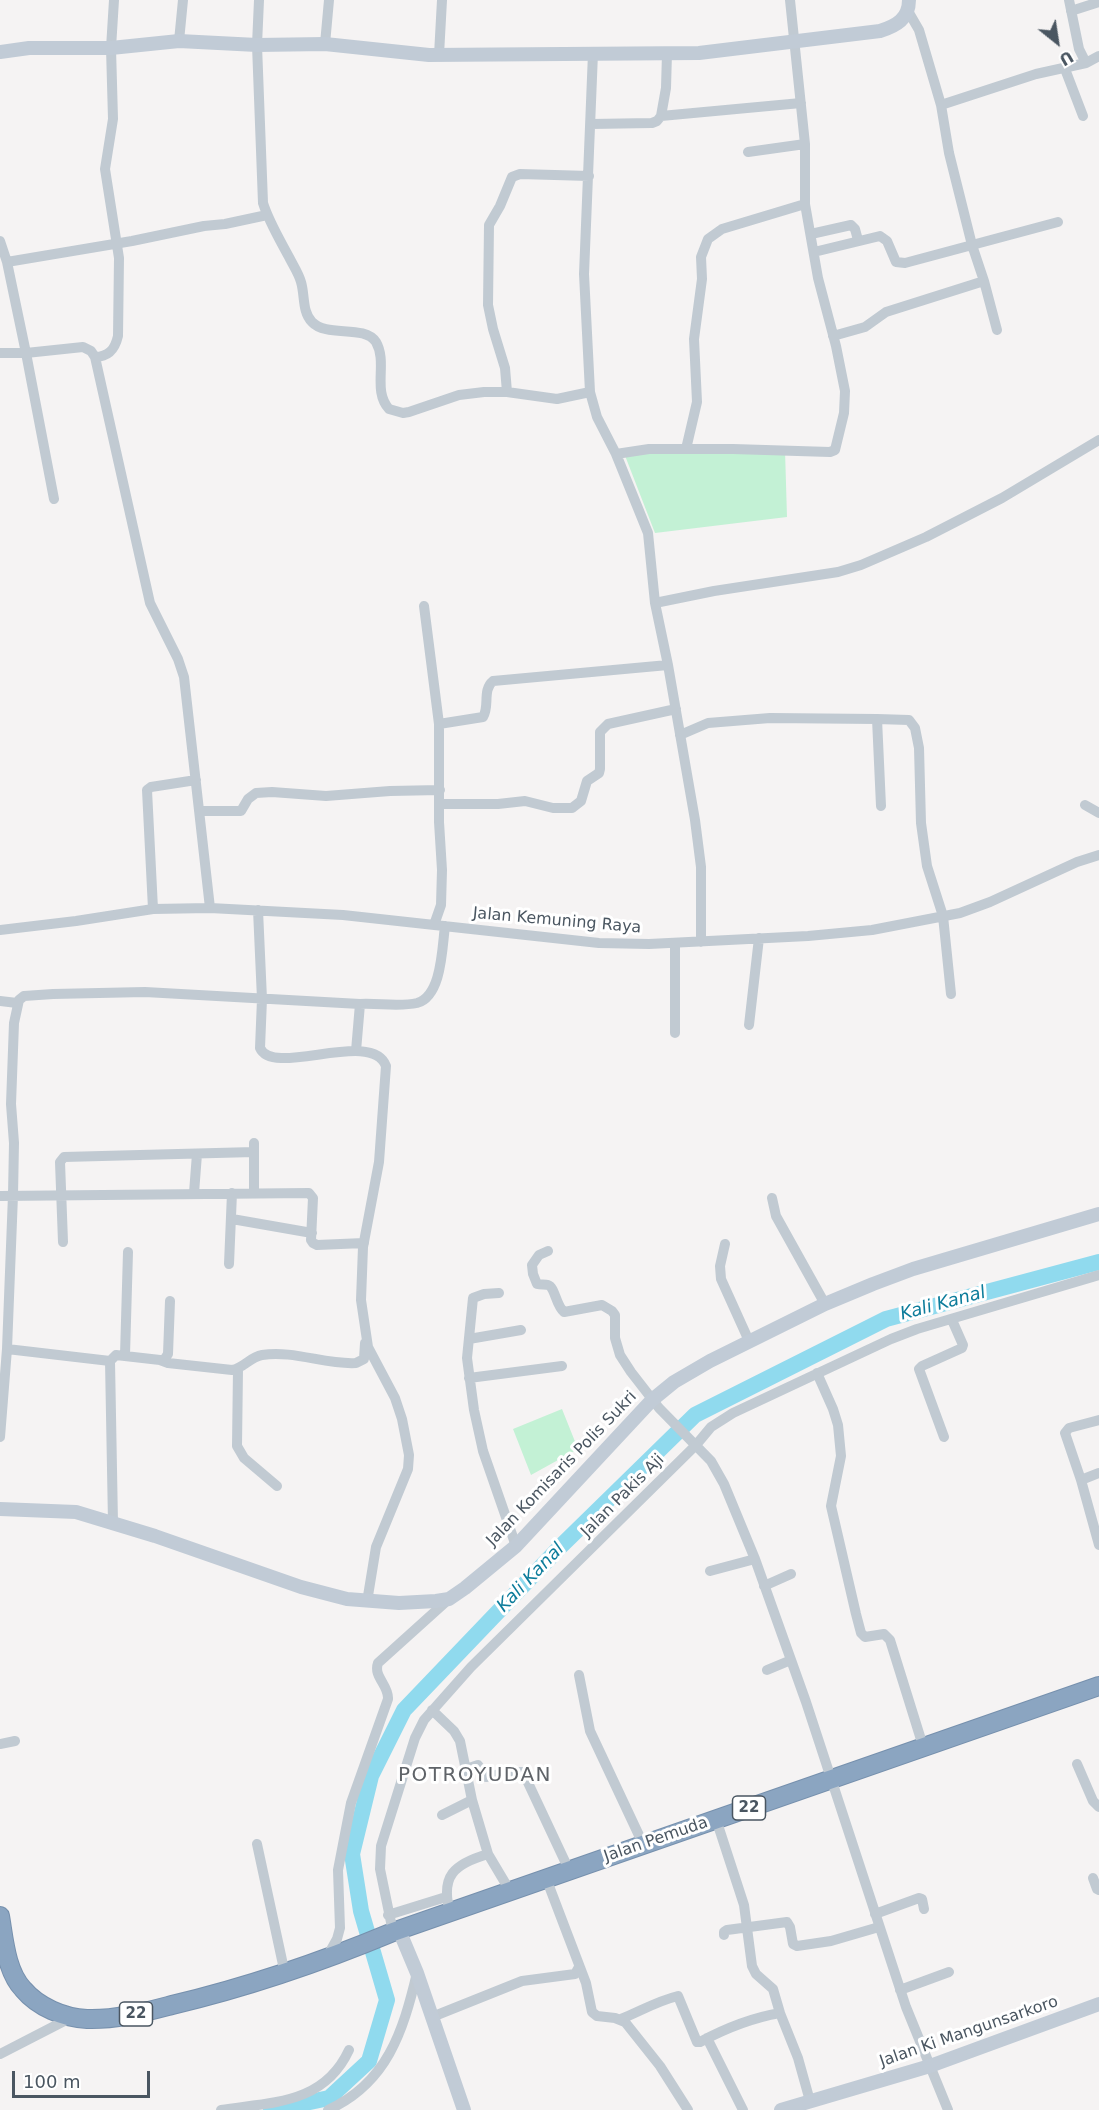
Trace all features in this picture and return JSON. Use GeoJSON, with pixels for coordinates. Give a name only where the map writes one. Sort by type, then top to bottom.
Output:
{"type":"FeatureCollection","features":[{"type":"Feature","properties":{"kind":"highway","name":"Jalan Pemuda"},"geometry":{"type":"LineString","coordinates":[[391,1928],[448,1905],[510,1891],[1099,1686]]}},
{"type":"Feature","properties":{"kind":"highway","name":"22"},"geometry":{"type":"LineString","coordinates":[[0,1916],[11,1969],[19,1984],[43,2006],[72,2018],[96,2019],[142,2012],[285,1974],[391,1928]]}},
{"type":"Feature","properties":{"kind":"main road"},"geometry":{"type":"LineString","coordinates":[[0,52],[29,48],[111,48],[179,41],[257,45],[325,44],[439,55],[699,53],[880,31],[901,21],[908,6]]}},
{"type":"Feature","properties":{"kind":"main road","name":"Jalan Komisaris Polis Sukri"},"geometry":{"type":"LineString","coordinates":[[449,1599],[516,1546],[656,1404],[674,1382],[749,1341],[825,1304],[913,1269],[1099,1214]]}},
{"type":"Feature","properties":{"kind":"main road"},"geometry":{"type":"LineString","coordinates":[[0,1509],[76,1512],[113,1522],[301,1587],[347,1599],[399,1603],[449,1599]]}},
{"type":"Feature","properties":{"kind":"main road"},"geometry":{"type":"LineString","coordinates":[[391,1928],[417,1973],[445,2061],[464,2110]]}},
{"type":"Feature","properties":{"kind":"main road","name":"Jalan Ki Mangunsarkoro"},"geometry":{"type":"LineString","coordinates":[[781,2110],[930,2067],[1099,2004]]}},
{"type":"Feature","properties":{"kind":"street"},"geometry":{"type":"LineString","coordinates":[[95,357],[106,356],[110,353],[118,336],[117,243],[111,218],[105,169],[113,119],[111,48],[114,0]]}},
{"type":"Feature","properties":{"kind":"street"},"geometry":{"type":"LineString","coordinates":[[179,41],[183,0]]}},
{"type":"Feature","properties":{"kind":"street"},"geometry":{"type":"LineString","coordinates":[[259,0],[257,45],[263,203],[301,280],[305,307],[312,322],[322,328],[369,335],[375,340],[381,359],[382,398],[389,409],[403,413],[437,404],[459,395],[483,392],[507,392],[557,399],[590,392]]}},
{"type":"Feature","properties":{"kind":"street"},"geometry":{"type":"LineString","coordinates":[[325,44],[329,0]]}},
{"type":"Feature","properties":{"kind":"street"},"geometry":{"type":"LineString","coordinates":[[439,55],[442,0]]}},
{"type":"Feature","properties":{"kind":"street"},"geometry":{"type":"LineString","coordinates":[[616,454],[649,449],[834,452],[846,402],[843,377],[818,278],[805,204],[805,144],[790,0]]}},
{"type":"Feature","properties":{"kind":"street"},"geometry":{"type":"LineString","coordinates":[[1086,63],[1079,49],[1070,6],[1099,2]]}},
{"type":"Feature","properties":{"kind":"street"},"geometry":{"type":"LineString","coordinates":[[908,6],[919,30],[941,105],[949,153],[972,245],[997,330]]}},
{"type":"Feature","properties":{"kind":"street"},"geometry":{"type":"LineString","coordinates":[[593,53],[584,274],[590,392],[597,417],[637,502],[650,545],[655,603],[676,709],[701,867],[701,942]]}},
{"type":"Feature","properties":{"kind":"street"},"geometry":{"type":"LineString","coordinates":[[591,124],[657,121],[661,116],[666,88],[667,53]]}},
{"type":"Feature","properties":{"kind":"street"},"geometry":{"type":"LineString","coordinates":[[941,105],[1036,74],[1065,69],[1099,57]]}},
{"type":"Feature","properties":{"kind":"street"},"geometry":{"type":"LineString","coordinates":[[1065,69],[1083,116]]}},
{"type":"Feature","properties":{"kind":"street"},"geometry":{"type":"LineString","coordinates":[[661,116],[801,103]]}},
{"type":"Feature","properties":{"kind":"street"},"geometry":{"type":"LineString","coordinates":[[748,152],[805,144]]}},
{"type":"Feature","properties":{"kind":"street"},"geometry":{"type":"LineString","coordinates":[[507,392],[506,368],[488,305],[489,225],[512,177],[520,174],[589,176]]}},
{"type":"Feature","properties":{"kind":"street"},"geometry":{"type":"LineString","coordinates":[[686,449],[697,402],[694,339],[702,279],[701,257],[704,246],[715,232],[722,229],[805,204]]}},
{"type":"Feature","properties":{"kind":"street"},"geometry":{"type":"LineString","coordinates":[[7,262],[267,215]]}},
{"type":"Feature","properties":{"kind":"street"},"geometry":{"type":"LineString","coordinates":[[814,252],[876,236],[885,238],[893,257],[900,264],[1058,222]]}},
{"type":"Feature","properties":{"kind":"street"},"geometry":{"type":"LineString","coordinates":[[811,234],[851,225],[855,229],[858,240]]}},
{"type":"Feature","properties":{"kind":"street"},"geometry":{"type":"LineString","coordinates":[[0,241],[7,262],[26,352],[54,500]]}},
{"type":"Feature","properties":{"kind":"street"},"geometry":{"type":"LineString","coordinates":[[833,336],[865,327],[886,312],[984,281]]}},
{"type":"Feature","properties":{"kind":"street"},"geometry":{"type":"LineString","coordinates":[[0,353],[83,347],[91,351],[95,357],[150,603],[178,659],[184,677],[210,908]]}},
{"type":"Feature","properties":{"kind":"street"},"geometry":{"type":"LineString","coordinates":[[655,603],[714,591],[809,578],[850,569],[927,537],[1002,498],[1099,440]]}},
{"type":"Feature","properties":{"kind":"street"},"geometry":{"type":"LineString","coordinates":[[0,1437],[8,1349],[14,1143],[6,1104],[17,1003],[24,996],[146,992],[360,1004],[412,1004],[428,996],[437,981],[442,882],[439,724],[424,606]]}},
{"type":"Feature","properties":{"kind":"street"},"geometry":{"type":"LineString","coordinates":[[439,724],[483,717],[486,712],[487,688],[493,681],[668,665]]}},
{"type":"Feature","properties":{"kind":"street"},"geometry":{"type":"LineString","coordinates":[[440,804],[498,804],[525,801],[553,808],[572,808],[581,801],[587,781],[599,772],[600,732],[608,724],[676,709]]}},
{"type":"Feature","properties":{"kind":"street"},"geometry":{"type":"LineString","coordinates":[[680,735],[708,723],[770,718],[909,720],[915,728],[919,748],[921,823],[927,866],[943,916],[951,994]]}},
{"type":"Feature","properties":{"kind":"street"},"geometry":{"type":"LineString","coordinates":[[877,719],[881,806]]}},
{"type":"Feature","properties":{"kind":"street"},"geometry":{"type":"LineString","coordinates":[[153,909],[148,789],[151,786],[196,780]]}},
{"type":"Feature","properties":{"kind":"street"},"geometry":{"type":"LineString","coordinates":[[200,811],[242,812],[248,799],[256,793],[273,792],[319,796],[440,790]]}},
{"type":"Feature","properties":{"kind":"street"},"geometry":{"type":"LineString","coordinates":[[1085,805],[1099,813]]}},
{"type":"Feature","properties":{"kind":"street","name":"Jalan Kemuning Raya"},"geometry":{"type":"LineString","coordinates":[[0,930],[153,909],[210,908],[310,913],[600,943],[675,943],[837,934],[960,914],[1059,869],[1099,855]]}},
{"type":"Feature","properties":{"kind":"street"},"geometry":{"type":"LineString","coordinates":[[258,910],[262,999],[260,1048],[262,1052],[269,1058],[369,1051],[382,1059],[386,1066],[379,1162],[364,1243],[361,1300],[366,1336],[373,1358],[395,1398],[402,1419],[409,1461],[408,1469],[376,1547],[368,1602]]}},
{"type":"Feature","properties":{"kind":"street"},"geometry":{"type":"LineString","coordinates":[[749,1025],[759,939]]}},
{"type":"Feature","properties":{"kind":"street"},"geometry":{"type":"LineString","coordinates":[[675,943],[675,1033]]}},
{"type":"Feature","properties":{"kind":"street"},"geometry":{"type":"LineString","coordinates":[[0,1001],[17,1003]]}},
{"type":"Feature","properties":{"kind":"street"},"geometry":{"type":"LineString","coordinates":[[356,1051],[360,1004]]}},
{"type":"Feature","properties":{"kind":"street"},"geometry":{"type":"LineString","coordinates":[[63,1242],[60,1162],[64,1157],[197,1154],[254,1148],[254,1193]]}},
{"type":"Feature","properties":{"kind":"street"},"geometry":{"type":"LineString","coordinates":[[194,1193],[197,1154]]}},
{"type":"Feature","properties":{"kind":"street"},"geometry":{"type":"LineString","coordinates":[[230,1264],[232,1193]]}},
{"type":"Feature","properties":{"kind":"street"},"geometry":{"type":"LineString","coordinates":[[0,1196],[309,1193],[313,1200],[312,1242],[317,1245],[364,1243]]}},
{"type":"Feature","properties":{"kind":"street"},"geometry":{"type":"LineString","coordinates":[[772,1198],[776,1216],[825,1304]]}},
{"type":"Feature","properties":{"kind":"street"},"geometry":{"type":"LineString","coordinates":[[232,1219],[312,1233]]}},
{"type":"Feature","properties":{"kind":"street"},"geometry":{"type":"LineString","coordinates":[[725,1244],[720,1266],[721,1279],[749,1341]]}},
{"type":"Feature","properties":{"kind":"street"},"geometry":{"type":"LineString","coordinates":[[548,1251],[539,1255],[532,1265],[535,1282],[552,1287],[559,1308],[564,1312],[602,1305],[612,1311],[615,1315],[615,1338],[621,1355],[656,1404],[711,1461],[724,1484],[755,1559],[791,1660],[900,1990],[948,2110]]}},
{"type":"Feature","properties":{"kind":"street"},"geometry":{"type":"LineString","coordinates":[[125,1355],[128,1252]]}},
{"type":"Feature","properties":{"kind":"street","name":"Jalan Pakis Aji"},"geometry":{"type":"LineString","coordinates":[[391,1928],[380,1869],[381,1846],[415,1738],[424,1720],[471,1667],[693,1443],[721,1421],[891,1339],[917,1329],[1099,1275]]}},
{"type":"Feature","properties":{"kind":"street"},"geometry":{"type":"LineString","coordinates":[[499,1293],[484,1294],[473,1298],[467,1358],[483,1451],[516,1546]]}},
{"type":"Feature","properties":{"kind":"street"},"geometry":{"type":"LineString","coordinates":[[160,1360],[168,1354],[170,1301]]}},
{"type":"Feature","properties":{"kind":"street"},"geometry":{"type":"LineString","coordinates":[[944,1437],[919,1371],[922,1366],[962,1348],[952,1320]]}},
{"type":"Feature","properties":{"kind":"street"},"geometry":{"type":"LineString","coordinates":[[469,1339],[521,1330]]}},
{"type":"Feature","properties":{"kind":"street"},"geometry":{"type":"LineString","coordinates":[[113,1522],[110,1362],[114,1356],[125,1355],[199,1367],[238,1369],[255,1357],[272,1354],[356,1363],[364,1359],[366,1336]]}},
{"type":"Feature","properties":{"kind":"street"},"geometry":{"type":"LineString","coordinates":[[8,1349],[110,1362]]}},
{"type":"Feature","properties":{"kind":"street"},"geometry":{"type":"LineString","coordinates":[[469,1378],[562,1366]]}},
{"type":"Feature","properties":{"kind":"street"},"geometry":{"type":"LineString","coordinates":[[238,1369],[237,1446],[244,1458],[277,1486]]}},
{"type":"Feature","properties":{"kind":"street"},"geometry":{"type":"LineString","coordinates":[[817,1373],[838,1425],[841,1456],[831,1506],[861,1633],[865,1637],[884,1634],[890,1640],[923,1746]]}},
{"type":"Feature","properties":{"kind":"street"},"geometry":{"type":"LineString","coordinates":[[1099,1420],[1069,1428],[1065,1433],[1097,1531],[1099,1545]]}},
{"type":"Feature","properties":{"kind":"street"},"geometry":{"type":"LineString","coordinates":[[1081,1480],[1099,1473]]}},
{"type":"Feature","properties":{"kind":"street"},"geometry":{"type":"LineString","coordinates":[[710,1571],[755,1559]]}},
{"type":"Feature","properties":{"kind":"street"},"geometry":{"type":"LineString","coordinates":[[764,1586],[791,1574]]}},
{"type":"Feature","properties":{"kind":"street"},"geometry":{"type":"LineString","coordinates":[[332,1955],[340,1928],[338,1870],[351,1803],[388,1699],[388,1690],[377,1673],[376,1667],[449,1599]]}},
{"type":"Feature","properties":{"kind":"street"},"geometry":{"type":"LineString","coordinates":[[767,1670],[791,1660]]}},
{"type":"Feature","properties":{"kind":"street"},"geometry":{"type":"LineString","coordinates":[[579,1674],[590,1731],[644,1845]]}},
{"type":"Feature","properties":{"kind":"street"},"geometry":{"type":"LineString","coordinates":[[432,1710],[454,1731],[460,1741],[472,1800],[488,1854],[510,1891]]}},
{"type":"Feature","properties":{"kind":"street"},"geometry":{"type":"LineString","coordinates":[[0,1744],[15,1741]]}},
{"type":"Feature","properties":{"kind":"street"},"geometry":{"type":"LineString","coordinates":[[1077,1764],[1093,1801],[1099,1807]]}},
{"type":"Feature","properties":{"kind":"street"},"geometry":{"type":"LineString","coordinates":[[466,1769],[478,1765],[486,1777],[523,1772],[569,1870]]}},
{"type":"Feature","properties":{"kind":"street"},"geometry":{"type":"LineString","coordinates":[[442,1815],[472,1800]]}},
{"type":"Feature","properties":{"kind":"street"},"geometry":{"type":"LineString","coordinates":[[716,1819],[744,1905],[754,1970],[773,1989],[798,2058],[810,2101]]}},
{"type":"Feature","properties":{"kind":"street"},"geometry":{"type":"LineString","coordinates":[[257,1844],[285,1974]]}},
{"type":"Feature","properties":{"kind":"street"},"geometry":{"type":"LineString","coordinates":[[448,1905],[446,1885],[453,1871],[470,1859],[488,1854]]}},
{"type":"Feature","properties":{"kind":"street"},"geometry":{"type":"LineString","coordinates":[[546,1878],[586,1983],[593,2013],[601,2017],[621,2019],[640,2011],[647,2005],[678,1996],[697,2042],[740,2023],[780,2013]]}},
{"type":"Feature","properties":{"kind":"street"},"geometry":{"type":"LineString","coordinates":[[1093,1878],[1099,1890]]}},
{"type":"Feature","properties":{"kind":"street"},"geometry":{"type":"LineString","coordinates":[[874,1914],[919,1898],[925,1903]]}},
{"type":"Feature","properties":{"kind":"street"},"geometry":{"type":"LineString","coordinates":[[724,1935],[727,1930],[787,1922],[793,1944],[797,1946],[831,1941],[879,1927]]}},
{"type":"Feature","properties":{"kind":"street"},"geometry":{"type":"LineString","coordinates":[[432,2017],[503,1987],[522,1981],[575,1974],[579,1968]]}},
{"type":"Feature","properties":{"kind":"street"},"geometry":{"type":"LineString","coordinates":[[900,1990],[949,1972]]}},
{"type":"Feature","properties":{"kind":"street"},"geometry":{"type":"LineString","coordinates":[[328,2110],[362,2089],[385,2062],[402,2028],[417,1973]]}},
{"type":"Feature","properties":{"kind":"street"},"geometry":{"type":"LineString","coordinates":[[0,2054],[72,2018]]}},
{"type":"Feature","properties":{"kind":"street"},"geometry":{"type":"LineString","coordinates":[[621,2019],[660,2066],[687,2110]]}},
{"type":"Feature","properties":{"kind":"street"},"geometry":{"type":"LineString","coordinates":[[707,2038],[743,2110]]}},
{"type":"Feature","properties":{"kind":"street"},"geometry":{"type":"LineString","coordinates":[[221,2110],[283,2100],[308,2092],[335,2074],[349,2050]]}},
{"type":"Feature","properties":{"kind":"green space"},"geometry":{"type":"Polygon","coordinates":[[[785,450],[787,517],[655,533],[624,453],[785,450]]]}},
{"type":"Feature","properties":{"kind":"green space"},"geometry":{"type":"Polygon","coordinates":[[[562,1409],[578,1449],[531,1475],[513,1429],[562,1409]]]}},
{"type":"Feature","properties":{"kind":"waterway","name":"Kali Kanal"},"geometry":{"type":"LineString","coordinates":[[271,2110],[329,2098],[369,2061],[387,2000],[361,1911],[352,1854],[371,1776],[404,1710],[561,1546],[695,1415],[886,1319],[1099,1262]]}},
{"type":"Feature","properties":{"kind":"district","name":"POTROYUDAN"},"geometry":{"type":"Point","coordinates":[475,1776]}}]}
